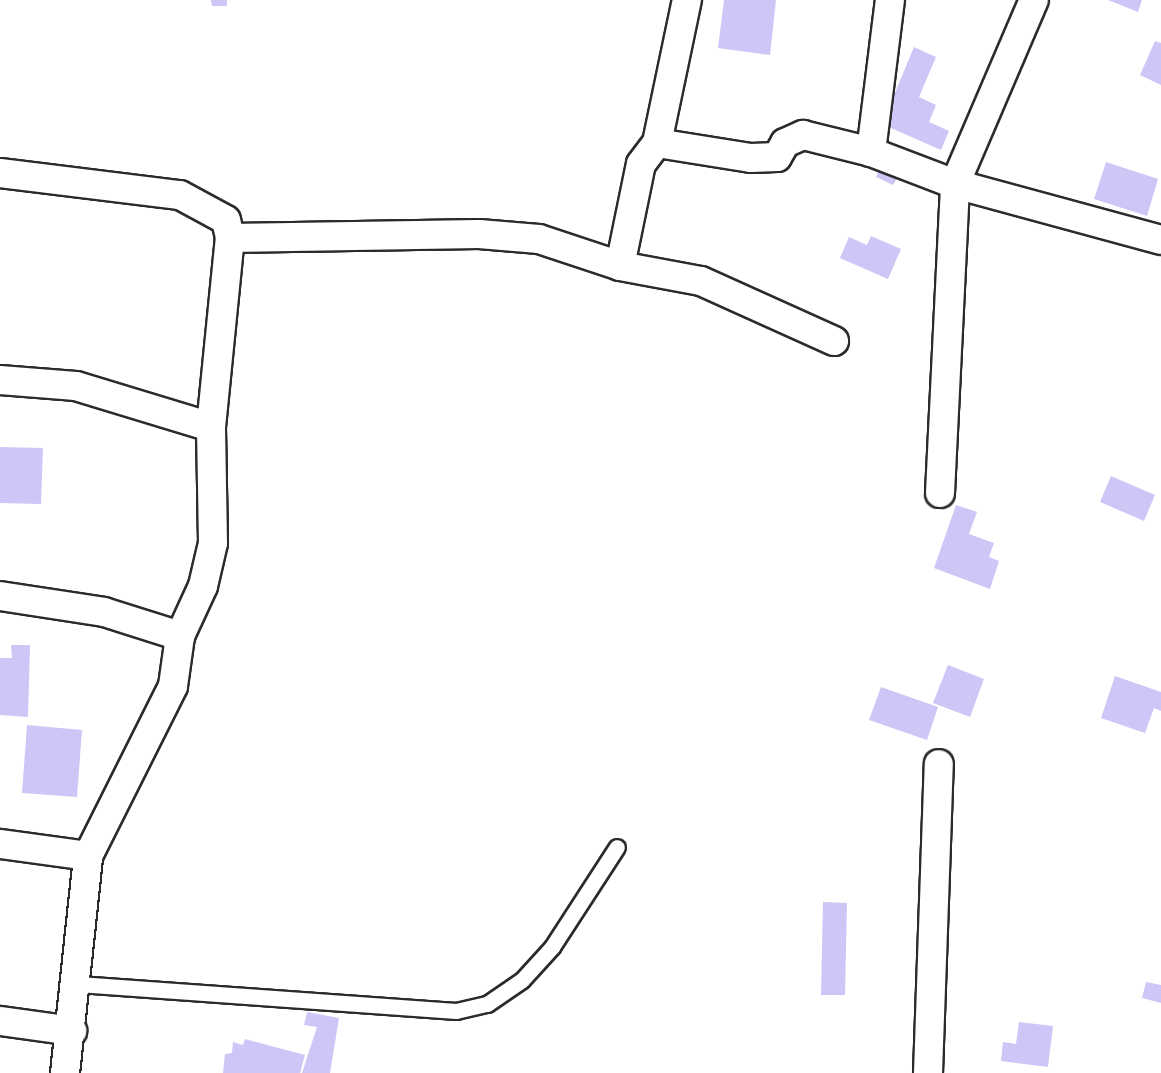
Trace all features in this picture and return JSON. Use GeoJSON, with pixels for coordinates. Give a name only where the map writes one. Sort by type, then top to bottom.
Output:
{"type":"FeatureCollection","features":[{"type":"Feature","properties":{"kind":"street"},"geometry":{"type":"LineString","coordinates":[[620,266],[641,164],[657,143],[687,0]]}},
{"type":"Feature","properties":{"kind":"street"},"geometry":{"type":"LineString","coordinates":[[871,152],[890,0]]}},
{"type":"Feature","properties":{"kind":"street"},"geometry":{"type":"LineString","coordinates":[[940,493],[955,184],[1034,0]]}},
{"type":"Feature","properties":{"kind":"street"},"geometry":{"type":"LineString","coordinates":[[657,143],[777,157],[786,143],[802,135],[871,152],[955,184],[1161,240]]}},
{"type":"Feature","properties":{"kind":"street"},"geometry":{"type":"LineString","coordinates":[[0,172],[180,195],[226,220],[230,238],[211,427],[213,543],[203,586],[180,636],[173,686],[88,856],[78,984],[65,1073]]}},
{"type":"Feature","properties":{"kind":"street"},"geometry":{"type":"LineString","coordinates":[[230,238],[479,234],[539,239],[620,266],[700,281],[834,341]]}},
{"type":"Feature","properties":{"kind":"street"},"geometry":{"type":"LineString","coordinates":[[0,380],[76,386],[211,427]]}},
{"type":"Feature","properties":{"kind":"street"},"geometry":{"type":"LineString","coordinates":[[0,596],[104,612],[180,636]]}},
{"type":"Feature","properties":{"kind":"street"},"geometry":{"type":"LineString","coordinates":[[928,1073],[939,764]]}},
{"type":"Feature","properties":{"kind":"street"},"geometry":{"type":"LineString","coordinates":[[0,844],[88,856]]}},
{"type":"Feature","properties":{"kind":"street"},"geometry":{"type":"LineString","coordinates":[[0,1021],[72,1031]]}},
{"type":"Feature","properties":{"kind":"lane"},"geometry":{"type":"LineString","coordinates":[[78,984],[456,1011],[487,1004],[522,980],[552,947],[617,848]]}},
{"type":"Feature","properties":{"kind":"building"},"geometry":{"type":"Polygon","coordinates":[[[211,0],[227,0],[227,6],[212,6],[211,0]]]}},
{"type":"Feature","properties":{"kind":"building"},"geometry":{"type":"Polygon","coordinates":[[[724,0],[776,0],[770,55],[718,48],[724,0]]]}},
{"type":"Feature","properties":{"kind":"building"},"geometry":{"type":"Polygon","coordinates":[[[1108,0],[1142,0],[1138,12],[1108,0]]]}},
{"type":"Feature","properties":{"kind":"building"},"geometry":{"type":"Polygon","coordinates":[[[1155,41],[1161,43],[1161,85],[1140,75],[1155,41]]]}},
{"type":"Feature","properties":{"kind":"building"},"geometry":{"type":"Polygon","coordinates":[[[914,47],[936,57],[919,97],[936,105],[929,122],[949,131],[941,150],[882,124],[914,47]]]}},
{"type":"Feature","properties":{"kind":"building"},"geometry":{"type":"Polygon","coordinates":[[[883,162],[901,171],[893,185],[876,177],[883,162]]]}},
{"type":"Feature","properties":{"kind":"building"},"geometry":{"type":"Polygon","coordinates":[[[1106,162],[1158,179],[1147,216],[1094,199],[1106,162]]]}},
{"type":"Feature","properties":{"kind":"building"},"geometry":{"type":"Polygon","coordinates":[[[871,236],[901,249],[888,279],[840,258],[849,237],[867,245],[871,236]]]}},
{"type":"Feature","properties":{"kind":"building"},"geometry":{"type":"Polygon","coordinates":[[[0,447],[43,448],[41,504],[0,503],[0,447]]]}},
{"type":"Feature","properties":{"kind":"building"},"geometry":{"type":"Polygon","coordinates":[[[1111,476],[1155,495],[1144,521],[1100,502],[1111,476]]]}},
{"type":"Feature","properties":{"kind":"building"},"geometry":{"type":"Polygon","coordinates":[[[956,505],[977,512],[969,534],[994,543],[989,557],[999,561],[990,589],[934,568],[956,505]]]}},
{"type":"Feature","properties":{"kind":"building"},"geometry":{"type":"Polygon","coordinates":[[[11,645],[30,645],[28,717],[0,715],[0,658],[12,658],[11,645]]]}},
{"type":"Feature","properties":{"kind":"building"},"geometry":{"type":"Polygon","coordinates":[[[948,665],[984,679],[970,717],[933,703],[948,665]]]}},
{"type":"Feature","properties":{"kind":"building"},"geometry":{"type":"Polygon","coordinates":[[[1115,676],[1161,692],[1161,711],[1154,708],[1145,733],[1101,718],[1115,676]]]}},
{"type":"Feature","properties":{"kind":"building"},"geometry":{"type":"Polygon","coordinates":[[[881,687],[938,707],[927,740],[869,720],[881,687]]]}},
{"type":"Feature","properties":{"kind":"building"},"geometry":{"type":"Polygon","coordinates":[[[27,725],[82,730],[77,797],[22,793],[27,725]]]}},
{"type":"Feature","properties":{"kind":"building"},"geometry":{"type":"Polygon","coordinates":[[[823,902],[847,903],[845,995],[821,995],[823,902]]]}},
{"type":"Feature","properties":{"kind":"building"},"geometry":{"type":"Polygon","coordinates":[[[1146,982],[1161,985],[1161,1003],[1142,998],[1146,982]]]}},
{"type":"Feature","properties":{"kind":"building"},"geometry":{"type":"Polygon","coordinates":[[[307,1012],[339,1018],[330,1073],[302,1073],[317,1027],[304,1025],[307,1012]]]}},
{"type":"Feature","properties":{"kind":"building"},"geometry":{"type":"Polygon","coordinates":[[[1019,1022],[1053,1026],[1048,1067],[1001,1061],[1003,1042],[1016,1044],[1019,1022]]]}},
{"type":"Feature","properties":{"kind":"building"},"geometry":{"type":"Polygon","coordinates":[[[245,1039],[305,1055],[300,1073],[223,1073],[225,1054],[232,1053],[233,1042],[243,1045],[245,1039]]]}}]}
